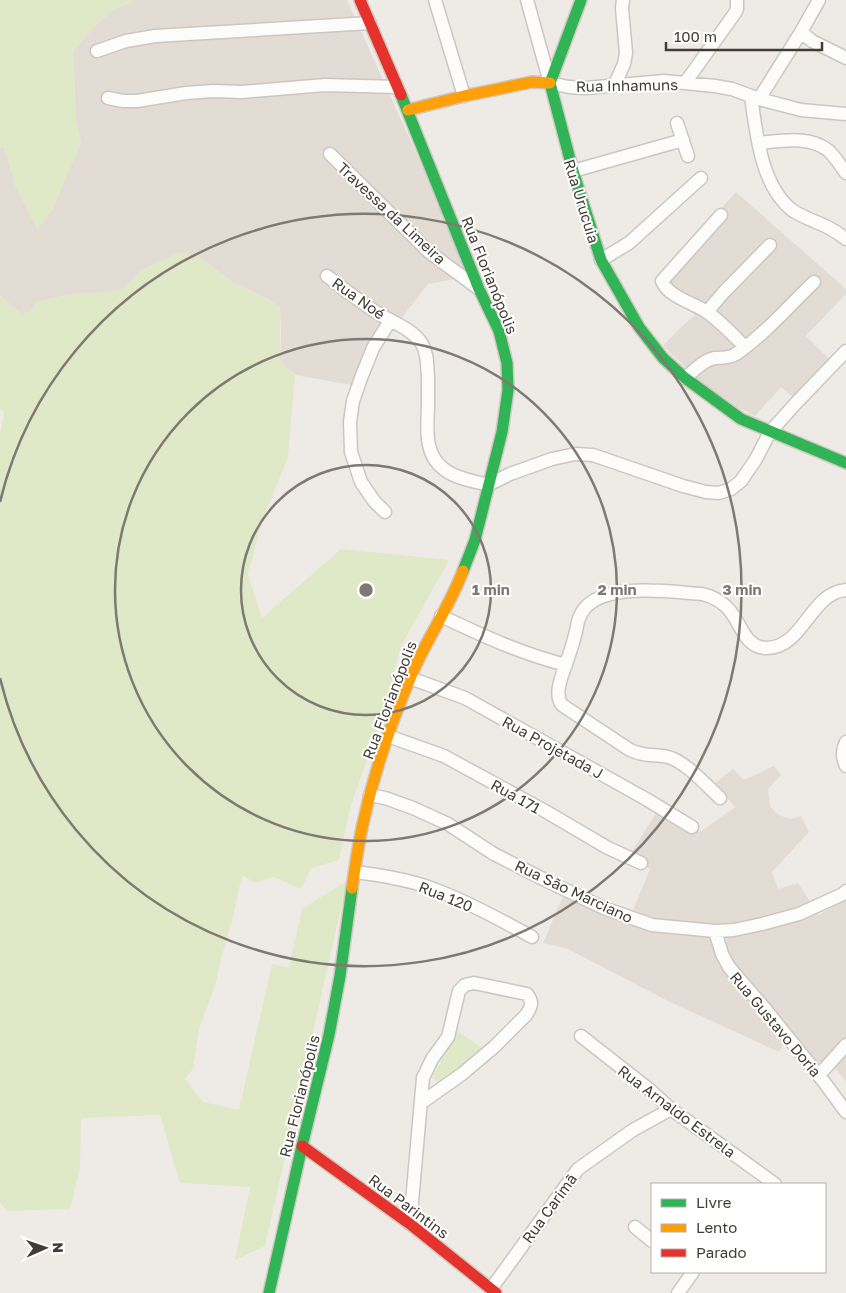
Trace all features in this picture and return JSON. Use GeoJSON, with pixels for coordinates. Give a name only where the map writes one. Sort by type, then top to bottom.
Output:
{"type":"FeatureCollection","features":[{"type":"Feature","properties":{"kind":"street","name":"Rua Florianópolis"},"geometry":{"type":"LineString","coordinates":[[269,1293],[329,1035],[340,976],[348,908],[362,828],[370,795],[388,736],[410,678],[422,650],[455,592],[476,540],[502,432],[508,390],[507,363],[499,331],[479,288],[408,110],[360,0]]}},
{"type":"Feature","properties":{"kind":"street"},"geometry":{"type":"LineString","coordinates":[[435,0],[464,96]]}},
{"type":"Feature","properties":{"kind":"street","name":"Rua Urucuia"},"geometry":{"type":"LineString","coordinates":[[527,0],[573,171],[601,260],[639,327],[663,358],[685,378],[741,419],[846,463]]}},
{"type":"Feature","properties":{"kind":"street"},"geometry":{"type":"LineString","coordinates":[[550,83],[581,0]]}},
{"type":"Feature","properties":{"kind":"street"},"geometry":{"type":"LineString","coordinates":[[614,86],[624,64],[626,53],[623,0]]}},
{"type":"Feature","properties":{"kind":"street"},"geometry":{"type":"LineString","coordinates":[[685,83],[735,13],[737,0]]}},
{"type":"Feature","properties":{"kind":"street"},"geometry":{"type":"LineString","coordinates":[[819,0],[801,32],[755,98],[759,142],[770,183],[784,202],[805,218],[823,225],[846,239]]}},
{"type":"Feature","properties":{"kind":"street"},"geometry":{"type":"LineString","coordinates":[[97,51],[126,41],[155,36],[370,23]]}},
{"type":"Feature","properties":{"kind":"street"},"geometry":{"type":"LineString","coordinates":[[801,32],[812,41],[846,58]]}},
{"type":"Feature","properties":{"kind":"street","name":"Rua Inhamuns"},"geometry":{"type":"LineString","coordinates":[[408,110],[532,82],[586,88],[664,82],[732,89],[755,98],[801,110],[846,114]]}},
{"type":"Feature","properties":{"kind":"street"},"geometry":{"type":"LineString","coordinates":[[108,98],[137,101],[186,92],[242,92],[325,85],[398,87]]}},
{"type":"Feature","properties":{"kind":"street"},"geometry":{"type":"LineString","coordinates":[[677,123],[688,156]]}},
{"type":"Feature","properties":{"kind":"street"},"geometry":{"type":"LineString","coordinates":[[573,171],[683,140]]}},
{"type":"Feature","properties":{"kind":"street"},"geometry":{"type":"LineString","coordinates":[[759,142],[794,141],[821,145],[830,152],[846,173]]}},
{"type":"Feature","properties":{"kind":"street","name":"Travessa da Limeira"},"geometry":{"type":"LineString","coordinates":[[330,154],[429,252],[479,288]]}},
{"type":"Feature","properties":{"kind":"street"},"geometry":{"type":"LineString","coordinates":[[601,260],[629,243],[701,178]]}},
{"type":"Feature","properties":{"kind":"street"},"geometry":{"type":"LineString","coordinates":[[721,215],[662,279],[662,283],[679,298],[707,312],[745,347]]}},
{"type":"Feature","properties":{"kind":"street"},"geometry":{"type":"LineString","coordinates":[[707,312],[770,245]]}},
{"type":"Feature","properties":{"kind":"street","name":"Rua Noé"},"geometry":{"type":"LineString","coordinates":[[327,276],[376,312],[419,338],[427,358],[429,392],[427,434],[430,451],[435,460],[445,470],[458,477],[488,485]]}},
{"type":"Feature","properties":{"kind":"street"},"geometry":{"type":"LineString","coordinates":[[685,378],[707,360],[734,355],[745,347],[766,330],[814,282]]}},
{"type":"Feature","properties":{"kind":"street"},"geometry":{"type":"LineString","coordinates":[[385,512],[374,501],[361,482],[351,452],[350,422],[353,401],[361,378],[373,348],[390,320]]}},
{"type":"Feature","properties":{"kind":"street"},"geometry":{"type":"LineString","coordinates":[[488,485],[510,474],[552,459],[574,454],[593,456],[706,492],[719,493],[731,489],[740,481],[756,459],[770,432],[846,352]]}},
{"type":"Feature","properties":{"kind":"street"},"geometry":{"type":"LineString","coordinates":[[720,798],[681,762],[669,757],[638,754],[630,750],[562,705],[558,700],[558,691],[574,642],[580,616],[586,606],[609,594],[633,590],[702,594],[712,597],[725,605],[750,642],[765,648],[776,647],[785,642],[800,630],[816,608],[830,596],[839,591],[846,590]]}},
{"type":"Feature","properties":{"kind":"street"},"geometry":{"type":"LineString","coordinates":[[441,616],[482,636],[538,658],[566,665]]}},
{"type":"Feature","properties":{"kind":"street","name":"Rua Projetada J"},"geometry":{"type":"LineString","coordinates":[[410,678],[465,698],[630,790],[692,827]]}},
{"type":"Feature","properties":{"kind":"street","name":"Rua 171"},"geometry":{"type":"LineString","coordinates":[[388,736],[444,756],[608,848],[641,863]]}},
{"type":"Feature","properties":{"kind":"street"},"geometry":{"type":"LineString","coordinates":[[846,742],[843,747],[843,754],[846,766]]}},
{"type":"Feature","properties":{"kind":"street","name":"Rua São Marciano"},"geometry":{"type":"LineString","coordinates":[[370,795],[413,808],[448,824],[494,854],[604,908],[652,925],[715,931],[744,928],[799,914],[845,894]]}},
{"type":"Feature","properties":{"kind":"street","name":"Rua 120"},"geometry":{"type":"LineString","coordinates":[[355,872],[389,876],[430,887],[532,936]]}},
{"type":"Feature","properties":{"kind":"street","name":"Rua Gustavo Doria"},"geometry":{"type":"LineString","coordinates":[[715,931],[722,954],[729,967],[819,1075],[846,1112]]}},
{"type":"Feature","properties":{"kind":"street"},"geometry":{"type":"LineString","coordinates":[[410,1224],[421,1103],[424,1078],[432,1060],[448,1037],[459,991],[465,986],[474,983],[527,994],[531,999],[531,1004],[526,1015],[462,1074],[421,1103]]}},
{"type":"Feature","properties":{"kind":"street","name":"Rua Arnaldo Estrela"},"geometry":{"type":"LineString","coordinates":[[581,1036],[671,1109],[774,1183]]}},
{"type":"Feature","properties":{"kind":"street"},"geometry":{"type":"LineString","coordinates":[[819,1075],[846,1045]]}},
{"type":"Feature","properties":{"kind":"street","name":"Rua Carimã"},"geometry":{"type":"LineString","coordinates":[[494,1291],[578,1169],[633,1130],[671,1109]]}},
{"type":"Feature","properties":{"kind":"street","name":"Rua Parintins"},"geometry":{"type":"LineString","coordinates":[[302,1146],[410,1224],[494,1291]]}},
{"type":"Feature","properties":{"kind":"street"},"geometry":{"type":"LineString","coordinates":[[635,1227],[651,1240]]}},
{"type":"Feature","properties":{"kind":"street"},"geometry":{"type":"LineString","coordinates":[[678,1293],[691,1273]]}},
{"type":"Feature","properties":{"kind":"shaded area"},"geometry":{"type":"Polygon","coordinates":[[[133,0],[347,0],[420,162],[465,269],[450,280],[428,284],[393,329],[370,348],[352,385],[295,375],[280,361],[280,308],[268,299],[234,283],[196,255],[142,270],[123,289],[71,294],[37,302],[30,312],[22,314],[0,296],[0,148],[4,146],[15,185],[37,229],[52,210],[81,142],[76,121],[73,51],[94,27],[113,10],[133,2],[133,0]]]}},
{"type":"Feature","properties":{"kind":"shaded area"},"geometry":{"type":"Polygon","coordinates":[[[736,192],[846,289],[846,294],[806,336],[830,360],[795,399],[781,387],[755,416],[737,407],[702,382],[663,346],[697,313],[674,300],[655,281],[736,192]]]}},
{"type":"Feature","properties":{"kind":"shaded area"},"geometry":{"type":"Polygon","coordinates":[[[774,766],[781,775],[768,789],[770,807],[779,815],[790,819],[801,816],[809,832],[772,872],[778,889],[798,883],[819,915],[846,899],[846,1082],[837,1070],[815,1060],[791,1031],[779,1052],[668,1001],[566,948],[543,943],[564,894],[628,922],[650,869],[630,855],[656,813],[700,832],[735,807],[715,783],[733,769],[744,780],[774,766]]]}},
{"type":"Feature","properties":{"kind":"green space"},"geometry":{"type":"Polygon","coordinates":[[[0,0],[133,0],[133,2],[113,10],[94,27],[73,51],[76,121],[81,142],[52,210],[37,229],[15,185],[4,146],[0,148],[0,0]]]}},
{"type":"Feature","properties":{"kind":"green space"},"geometry":{"type":"Polygon","coordinates":[[[179,252],[196,255],[234,283],[268,299],[280,308],[280,361],[295,375],[288,457],[262,521],[248,575],[262,618],[341,549],[449,560],[401,646],[383,714],[351,805],[339,860],[311,868],[301,889],[274,877],[255,883],[242,875],[215,986],[199,1029],[193,1069],[185,1079],[203,1102],[239,1110],[272,964],[289,968],[302,909],[347,881],[265,1246],[235,1260],[250,1187],[180,1183],[160,1115],[81,1118],[80,1168],[70,1209],[7,1211],[0,1202],[0,434],[4,412],[0,409],[0,296],[22,314],[30,312],[37,302],[71,294],[123,289],[142,270],[179,252]]]}},
{"type":"Feature","properties":{"kind":"green space"},"geometry":{"type":"Polygon","coordinates":[[[458,1031],[483,1049],[439,1082],[432,1078],[458,1031]]]}},
{"type":"Feature","properties":{"kind":"traffic: fast"},"geometry":{"type":"LineString","coordinates":[[550,83],[581,0]]}},
{"type":"Feature","properties":{"kind":"traffic: fast"},"geometry":{"type":"LineString","coordinates":[[550,83],[573,171],[601,260],[639,327],[663,358],[685,378],[741,419],[846,463]]}},
{"type":"Feature","properties":{"kind":"traffic: fast"},"geometry":{"type":"LineString","coordinates":[[401,95],[479,289],[499,331],[507,363],[508,390],[502,432],[475,540],[463,571]]}},
{"type":"Feature","properties":{"kind":"traffic: fast"},"geometry":{"type":"LineString","coordinates":[[269,1293],[329,1035],[340,976],[352,888]]}},
{"type":"Feature","properties":{"kind":"traffic: slow"},"geometry":{"type":"LineString","coordinates":[[408,110],[532,82],[550,83]]}},
{"type":"Feature","properties":{"kind":"traffic: slow"},"geometry":{"type":"LineString","coordinates":[[352,888],[366,809],[389,732],[417,663],[463,571]]}},
{"type":"Feature","properties":{"kind":"traffic: jam"},"geometry":{"type":"LineString","coordinates":[[360,0],[401,95]]}},
{"type":"Feature","properties":{"kind":"traffic: jam"},"geometry":{"type":"LineString","coordinates":[[302,1146],[410,1224],[496,1293]]}}]}
